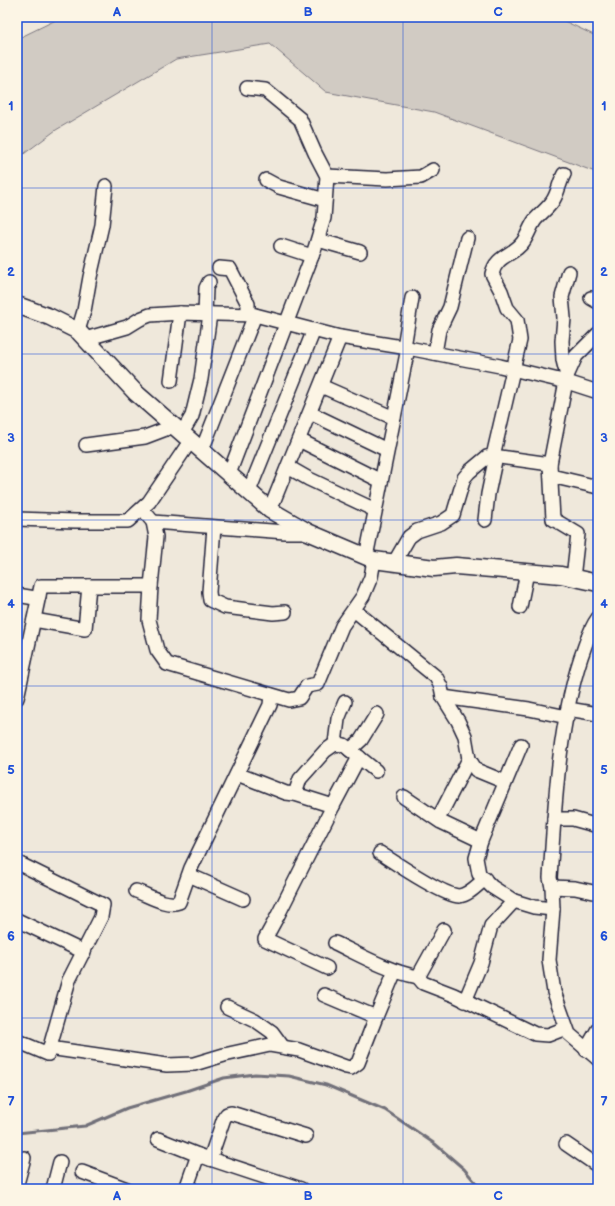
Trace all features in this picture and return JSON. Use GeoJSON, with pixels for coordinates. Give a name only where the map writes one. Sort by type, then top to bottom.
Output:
{"type":"FeatureCollection","features":[{"type":"Feature","properties":{"kind":"main road"},"geometry":{"type":"LineString","coordinates":[[17,305],[50,317],[82,335],[136,393],[270,510],[308,532],[370,558],[394,563],[434,568],[456,566],[561,575],[598,582]]}},
{"type":"Feature","properties":{"kind":"street"},"geometry":{"type":"LineString","coordinates":[[229,474],[318,240],[324,218],[327,176],[300,119],[265,90],[247,88]]}},
{"type":"Feature","properties":{"kind":"street"},"geometry":{"type":"LineString","coordinates":[[327,176],[387,179],[421,177],[433,170]]}},
{"type":"Feature","properties":{"kind":"street"},"geometry":{"type":"LineString","coordinates":[[485,520],[495,456],[520,340],[517,320],[507,308],[499,286],[492,274],[494,267],[499,260],[514,251],[523,242],[534,221],[553,201],[564,174]]}},
{"type":"Feature","properties":{"kind":"street"},"geometry":{"type":"LineString","coordinates":[[266,180],[279,188],[325,200]]}},
{"type":"Feature","properties":{"kind":"street"},"geometry":{"type":"LineString","coordinates":[[106,186],[102,225],[90,277],[84,311],[82,335],[127,327],[150,315],[180,313],[252,315],[340,337],[435,353],[567,379],[598,392]]}},
{"type":"Feature","properties":{"kind":"street"},"geometry":{"type":"LineString","coordinates":[[435,353],[440,330],[450,307],[467,238]]}},
{"type":"Feature","properties":{"kind":"street"},"geometry":{"type":"LineString","coordinates":[[318,240],[360,252]]}},
{"type":"Feature","properties":{"kind":"street"},"geometry":{"type":"LineString","coordinates":[[281,246],[312,256]]}},
{"type":"Feature","properties":{"kind":"street"},"geometry":{"type":"LineString","coordinates":[[17,519],[128,521],[149,502],[187,437],[252,315],[230,269],[219,268]]}},
{"type":"Feature","properties":{"kind":"street"},"geometry":{"type":"LineString","coordinates":[[567,379],[563,360],[562,341],[564,318],[562,297],[569,272]]}},
{"type":"Feature","properties":{"kind":"street"},"geometry":{"type":"LineString","coordinates":[[187,437],[201,379],[208,314],[206,288],[209,282]]}},
{"type":"Feature","properties":{"kind":"street"},"geometry":{"type":"LineString","coordinates":[[140,510],[153,522],[156,537],[149,620],[157,650],[167,664],[289,700],[299,698],[307,686],[318,684],[342,626],[363,596],[371,577],[370,558],[375,510],[394,418],[406,348],[412,298]]}},
{"type":"Feature","properties":{"kind":"street"},"geometry":{"type":"LineString","coordinates":[[171,381],[180,313]]}},
{"type":"Feature","properties":{"kind":"street"},"geometry":{"type":"LineString","coordinates":[[249,491],[314,330]]}},
{"type":"Feature","properties":{"kind":"street"},"geometry":{"type":"LineString","coordinates":[[573,578],[578,534],[554,519],[550,470],[567,379],[576,356],[598,334]]}},
{"type":"Feature","properties":{"kind":"street"},"geometry":{"type":"LineString","coordinates":[[270,510],[340,337]]}},
{"type":"Feature","properties":{"kind":"street"},"geometry":{"type":"LineString","coordinates":[[321,386],[394,418]]}},
{"type":"Feature","properties":{"kind":"street"},"geometry":{"type":"LineString","coordinates":[[310,413],[387,450]]}},
{"type":"Feature","properties":{"kind":"street"},"geometry":{"type":"LineString","coordinates":[[86,445],[144,437],[187,437]]}},
{"type":"Feature","properties":{"kind":"street"},"geometry":{"type":"LineString","coordinates":[[299,440],[381,481]]}},
{"type":"Feature","properties":{"kind":"street"},"geometry":{"type":"LineString","coordinates":[[394,563],[409,537],[417,531],[441,523],[452,515],[464,478],[486,457],[495,456],[550,470],[598,488]]}},
{"type":"Feature","properties":{"kind":"street"},"geometry":{"type":"LineString","coordinates":[[288,467],[375,510]]}},
{"type":"Feature","properties":{"kind":"street"},"geometry":{"type":"LineString","coordinates":[[153,522],[285,532],[308,532]]}},
{"type":"Feature","properties":{"kind":"street"},"geometry":{"type":"LineString","coordinates":[[214,527],[209,592],[210,600],[225,607],[273,613],[285,612]]}},
{"type":"Feature","properties":{"kind":"street"},"geometry":{"type":"LineString","coordinates":[[520,607],[527,572]]}},
{"type":"Feature","properties":{"kind":"street"},"geometry":{"type":"LineString","coordinates":[[17,698],[42,586],[151,586]]}},
{"type":"Feature","properties":{"kind":"street"},"geometry":{"type":"LineString","coordinates":[[34,620],[85,629],[89,586]]}},
{"type":"Feature","properties":{"kind":"street"},"geometry":{"type":"LineString","coordinates":[[17,595],[35,598],[39,596]]}},
{"type":"Feature","properties":{"kind":"street"},"geometry":{"type":"LineString","coordinates":[[354,610],[436,677],[441,687],[443,698],[458,721],[465,736],[469,759],[476,770],[505,782]]}},
{"type":"Feature","properties":{"kind":"street"},"geometry":{"type":"LineString","coordinates":[[598,618],[591,626],[573,684],[561,750],[550,878],[553,910],[549,960],[554,992],[566,1028],[569,1034],[598,1059]]}},
{"type":"Feature","properties":{"kind":"street"},"geometry":{"type":"LineString","coordinates":[[136,891],[165,902],[173,904],[178,902],[189,875],[270,705],[271,695]]}},
{"type":"Feature","properties":{"kind":"street"},"geometry":{"type":"LineString","coordinates":[[443,698],[529,709],[598,714]]}},
{"type":"Feature","properties":{"kind":"street"},"geometry":{"type":"LineString","coordinates":[[335,744],[338,719],[346,702]]}},
{"type":"Feature","properties":{"kind":"street"},"geometry":{"type":"LineString","coordinates":[[327,968],[265,939],[333,806],[361,740],[377,714]]}},
{"type":"Feature","properties":{"kind":"street"},"geometry":{"type":"LineString","coordinates":[[295,794],[300,779],[325,751],[335,744],[344,745],[376,771]]}},
{"type":"Feature","properties":{"kind":"street"},"geometry":{"type":"LineString","coordinates":[[521,745],[481,841],[476,858],[479,874],[492,887],[514,901],[534,907],[553,910]]}},
{"type":"Feature","properties":{"kind":"street"},"geometry":{"type":"LineString","coordinates":[[438,819],[469,759]]}},
{"type":"Feature","properties":{"kind":"street"},"geometry":{"type":"LineString","coordinates":[[237,774],[286,793],[295,794],[333,806]]}},
{"type":"Feature","properties":{"kind":"street"},"geometry":{"type":"LineString","coordinates":[[404,797],[458,831],[481,841]]}},
{"type":"Feature","properties":{"kind":"street"},"geometry":{"type":"LineString","coordinates":[[554,819],[573,819],[598,826]]}},
{"type":"Feature","properties":{"kind":"street"},"geometry":{"type":"LineString","coordinates":[[380,853],[443,891],[458,896],[471,891],[484,879]]}},
{"type":"Feature","properties":{"kind":"street"},"geometry":{"type":"LineString","coordinates":[[17,1041],[48,1054],[69,980],[101,917],[103,905],[18,867]]}},
{"type":"Feature","properties":{"kind":"street"},"geometry":{"type":"LineString","coordinates":[[189,875],[243,899]]}},
{"type":"Feature","properties":{"kind":"street"},"geometry":{"type":"LineString","coordinates":[[552,887],[575,888],[598,893]]}},
{"type":"Feature","properties":{"kind":"street"},"geometry":{"type":"LineString","coordinates":[[465,1001],[481,963],[490,926],[514,901]]}},
{"type":"Feature","properties":{"kind":"street"},"geometry":{"type":"LineString","coordinates":[[17,920],[84,952]]}},
{"type":"Feature","properties":{"kind":"street"},"geometry":{"type":"LineString","coordinates":[[418,978],[444,930]]}},
{"type":"Feature","properties":{"kind":"street"},"geometry":{"type":"LineString","coordinates":[[334,943],[395,971],[418,978],[423,983],[535,1034],[548,1035],[566,1028]]}},
{"type":"Feature","properties":{"kind":"street"},"geometry":{"type":"LineString","coordinates":[[49,1048],[167,1065],[194,1064],[224,1055],[270,1045],[299,1050],[351,1068],[358,1063],[395,971]]}},
{"type":"Feature","properties":{"kind":"street"},"geometry":{"type":"LineString","coordinates":[[324,995],[376,1017]]}},
{"type":"Feature","properties":{"kind":"street"},"geometry":{"type":"LineString","coordinates":[[227,1007],[255,1020],[272,1032],[283,1048]]}},
{"type":"Feature","properties":{"kind":"street"},"geometry":{"type":"LineString","coordinates":[[586,1050],[598,1029]]}},
{"type":"Feature","properties":{"kind":"street"},"geometry":{"type":"LineString","coordinates":[[186,1189],[227,1114],[231,1113],[306,1136]]}},
{"type":"Feature","properties":{"kind":"street"},"geometry":{"type":"LineString","coordinates":[[158,1139],[204,1157],[295,1188]]}},
{"type":"Feature","properties":{"kind":"street"},"geometry":{"type":"LineString","coordinates":[[566,1144],[598,1166]]}},
{"type":"Feature","properties":{"kind":"street"},"geometry":{"type":"LineString","coordinates":[[17,1184],[24,1158]]}},
{"type":"Feature","properties":{"kind":"street"},"geometry":{"type":"LineString","coordinates":[[53,1189],[60,1162]]}},
{"type":"Feature","properties":{"kind":"street"},"geometry":{"type":"LineString","coordinates":[[82,1172],[128,1189]]}},
{"type":"Feature","properties":{"kind":"shaded area"},"geometry":{"type":"Polygon","coordinates":[[[62,17],[556,17],[598,37],[598,173],[434,112],[326,92],[270,44],[176,59],[56,130],[17,159],[17,39],[62,17]]]}},
{"type":"Feature","properties":{"kind":"waterway"},"geometry":{"type":"LineString","coordinates":[[17,1133],[85,1126],[127,1108],[224,1078],[255,1074],[289,1076],[326,1085],[385,1110],[435,1144],[464,1169],[481,1189]]}}]}
